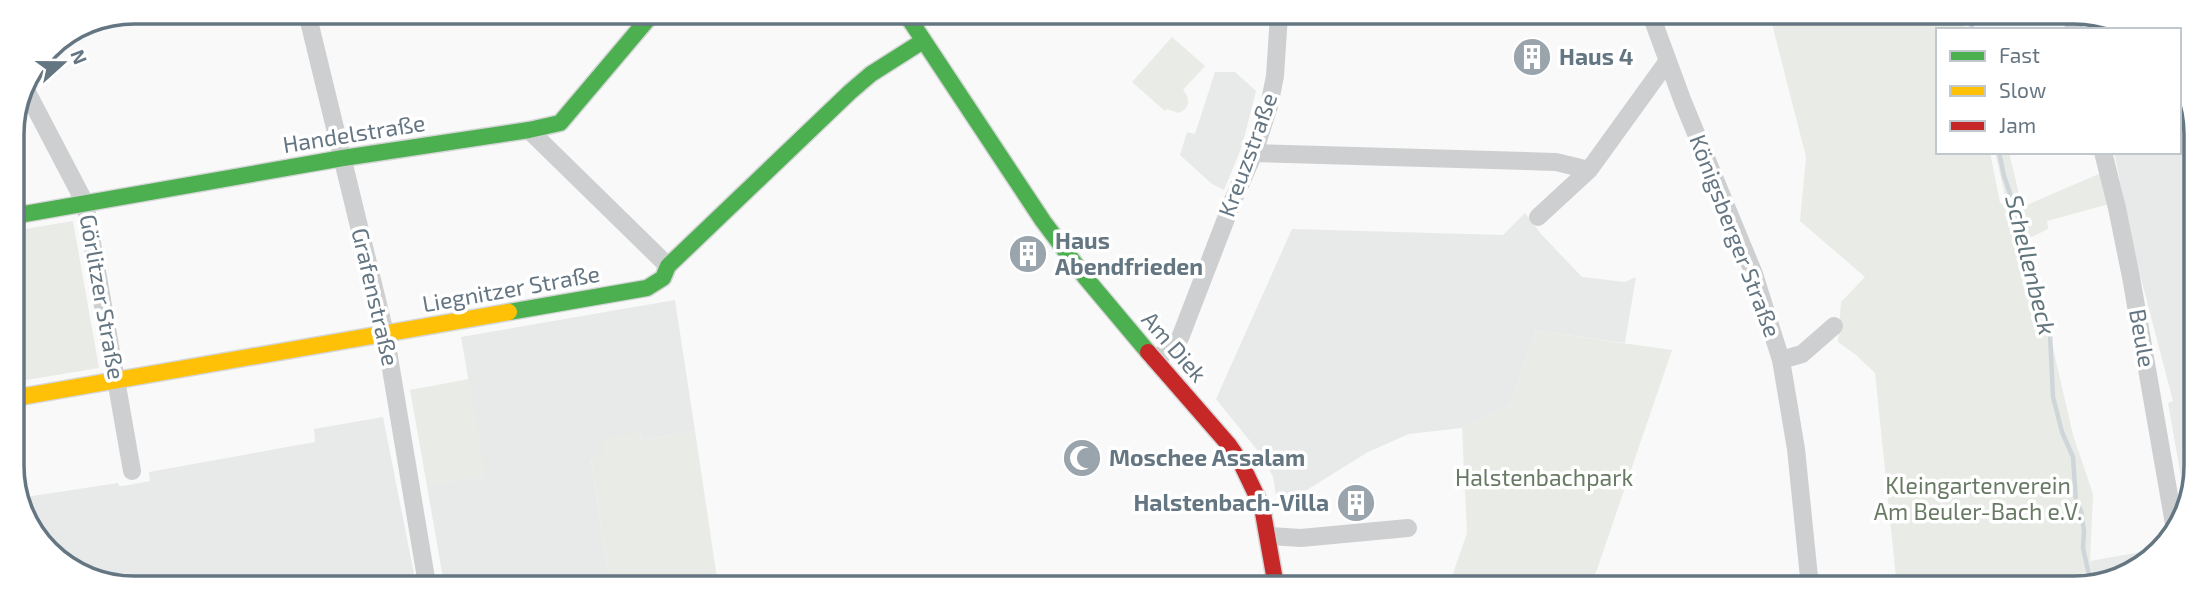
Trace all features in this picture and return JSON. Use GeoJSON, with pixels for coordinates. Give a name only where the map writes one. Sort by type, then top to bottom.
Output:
{"type":"FeatureCollection","features":[{"type":"Feature","properties":{"kind":"street","name":"Grafenstraße"},"geometry":{"type":"LineString","coordinates":[[310,24],[385,333],[425,575]]}},
{"type":"Feature","properties":{"kind":"street","name":"Handelstraße"},"geometry":{"type":"LineString","coordinates":[[25,214],[560,123],[644,24]]}},
{"type":"Feature","properties":{"kind":"street","name":"Am Diek"},"geometry":{"type":"LineString","coordinates":[[912,24],[1043,221],[1155,361],[1240,461],[1262,507],[1274,575]]}},
{"type":"Feature","properties":{"kind":"street","name":"Kreuzstraße"},"geometry":{"type":"LineString","coordinates":[[1155,361],[1180,338],[1254,153],[1269,106],[1275,76],[1278,24]]}},
{"type":"Feature","properties":{"kind":"street","name":"Königsberger Straße"},"geometry":{"type":"LineString","coordinates":[[1654,24],[1754,274],[1781,360],[1796,449],[1809,575]]}},
{"type":"Feature","properties":{"kind":"street","name":"Liegnitzer Straße"},"geometry":{"type":"LineString","coordinates":[[24,396],[647,288],[663,278],[668,266],[850,92],[871,74],[923,41]]}},
{"type":"Feature","properties":{"kind":"street"},"geometry":{"type":"LineString","coordinates":[[1538,217],[1590,170],[1667,62]]}},
{"type":"Feature","properties":{"kind":"street","name":"Görlitzer Straße"},"geometry":{"type":"LineString","coordinates":[[31,101],[85,203],[132,471]]}},
{"type":"Feature","properties":{"kind":"street"},"geometry":{"type":"LineString","coordinates":[[529,130],[668,266]]}},
{"type":"Feature","properties":{"kind":"street"},"geometry":{"type":"LineString","coordinates":[[1254,153],[1556,162],[1590,170]]}},
{"type":"Feature","properties":{"kind":"street","name":"Beule"},"geometry":{"type":"LineString","coordinates":[[2103,154],[2131,277],[2172,515]]}},
{"type":"Feature","properties":{"kind":"street"},"geometry":{"type":"LineString","coordinates":[[1781,360],[1802,354],[1834,326]]}},
{"type":"Feature","properties":{"kind":"street"},"geometry":{"type":"LineString","coordinates":[[1269,536],[1301,538],[1408,528]]}},
{"type":"Feature","properties":{"kind":"shaded area"},"geometry":{"type":"Polygon","coordinates":[[[1215,72],[1235,72],[1256,91],[1242,146],[1224,190],[1212,184],[1180,155],[1187,132],[1195,134],[1215,72]]]}},
{"type":"Feature","properties":{"kind":"shaded area"},"geometry":{"type":"Polygon","coordinates":[[[2181,108],[2184,135],[2182,484],[2168,403],[2173,401],[2138,267],[2114,154],[2181,154],[2181,108]]]}},
{"type":"Feature","properties":{"kind":"shaded area"},"geometry":{"type":"Polygon","coordinates":[[[1525,213],[1582,277],[1625,282],[1636,277],[1625,343],[1536,331],[1510,405],[1462,428],[1409,434],[1368,452],[1302,493],[1276,495],[1273,477],[1262,456],[1216,399],[1292,229],[1503,235],[1525,213]]]}},
{"type":"Feature","properties":{"kind":"shaded area"},"geometry":{"type":"Polygon","coordinates":[[[675,300],[695,431],[642,440],[640,432],[603,456],[591,459],[608,575],[442,575],[427,486],[485,476],[461,337],[675,300]]]}},
{"type":"Feature","properties":{"kind":"shaded area"},"geometry":{"type":"Polygon","coordinates":[[[383,417],[414,575],[113,573],[99,570],[68,553],[47,532],[30,501],[29,496],[150,481],[149,472],[315,442],[314,429],[383,417]]]}},
{"type":"Feature","properties":{"kind":"shaded area"},"geometry":{"type":"Polygon","coordinates":[[[2142,552],[2129,561],[2103,572],[2092,574],[2090,561],[2142,552]]]}},
{"type":"Feature","properties":{"kind":"green space","name":"Kleingartenverein Am Beuler-Bach e.V."},"geometry":{"type":"Polygon","coordinates":[[[1772,24],[1964,24],[1965,28],[1936,28],[1936,154],[1990,154],[2000,203],[2007,204],[1995,154],[2009,154],[2022,207],[2101,173],[2109,204],[2047,221],[2048,229],[2028,239],[2073,435],[2093,494],[2092,574],[1896,575],[1875,373],[1838,342],[1841,302],[1865,277],[1800,221],[1806,157],[1772,24]]]}},
{"type":"Feature","properties":{"kind":"green space"},"geometry":{"type":"Polygon","coordinates":[[[1172,37],[1205,66],[1183,90],[1188,103],[1185,109],[1178,113],[1167,109],[1165,111],[1132,82],[1172,37]]]}},
{"type":"Feature","properties":{"kind":"green space"},"geometry":{"type":"Polygon","coordinates":[[[73,221],[99,368],[24,380],[25,229],[73,221]]]}},
{"type":"Feature","properties":{"kind":"green space","name":"Halstenbachpark"},"geometry":{"type":"Polygon","coordinates":[[[1536,331],[1672,350],[1595,575],[1452,575],[1467,533],[1462,428],[1510,405],[1536,331]]]}},
{"type":"Feature","properties":{"kind":"green space"},"geometry":{"type":"Polygon","coordinates":[[[469,379],[486,476],[427,486],[410,390],[469,379]]]}},
{"type":"Feature","properties":{"kind":"green space"},"geometry":{"type":"Polygon","coordinates":[[[695,431],[717,575],[609,575],[591,458],[603,456],[601,438],[640,432],[642,440],[695,431]]]}},
{"type":"Feature","properties":{"kind":"waterway","name":"Schellenbeck"},"geometry":{"type":"LineString","coordinates":[[1971,24],[1972,28]]}},
{"type":"Feature","properties":{"kind":"waterway","name":"Schellenbeck"},"geometry":{"type":"LineString","coordinates":[[1999,154],[2022,228],[2023,246],[2035,296],[2046,318],[2050,334],[2053,397],[2062,432],[2073,457],[2076,502],[2081,511],[2083,548],[2089,574]]}},
{"type":"Feature","properties":{"kind":"traffic: fast"},"geometry":{"type":"LineString","coordinates":[[25,214],[560,123],[644,24]]}},
{"type":"Feature","properties":{"kind":"traffic: fast"},"geometry":{"type":"LineString","coordinates":[[913,24],[1043,221],[1085,277],[1148,352]]}},
{"type":"Feature","properties":{"kind":"traffic: fast"},"geometry":{"type":"LineString","coordinates":[[509,312],[647,288],[663,278],[668,266],[850,92],[871,74],[923,41]]}},
{"type":"Feature","properties":{"kind":"traffic: slow"},"geometry":{"type":"LineString","coordinates":[[24,396],[509,312]]}},
{"type":"Feature","properties":{"kind":"traffic: jam"},"geometry":{"type":"LineString","coordinates":[[1148,352],[1240,461],[1262,507],[1274,575]]}},
{"type":"Feature","properties":{"kind":"place","name":"Haus 4"},"geometry":{"type":"Point","coordinates":[1532,57]}},
{"type":"Feature","properties":{"kind":"place","name":"Haus Abendfrieden"},"geometry":{"type":"Point","coordinates":[1028,254]}},
{"type":"Feature","properties":{"kind":"place","name":"Moschee Assalam"},"geometry":{"type":"Point","coordinates":[1082,458]}},
{"type":"Feature","properties":{"kind":"place","name":"Halstenbach-Villa"},"geometry":{"type":"Point","coordinates":[1356,503]}}]}
